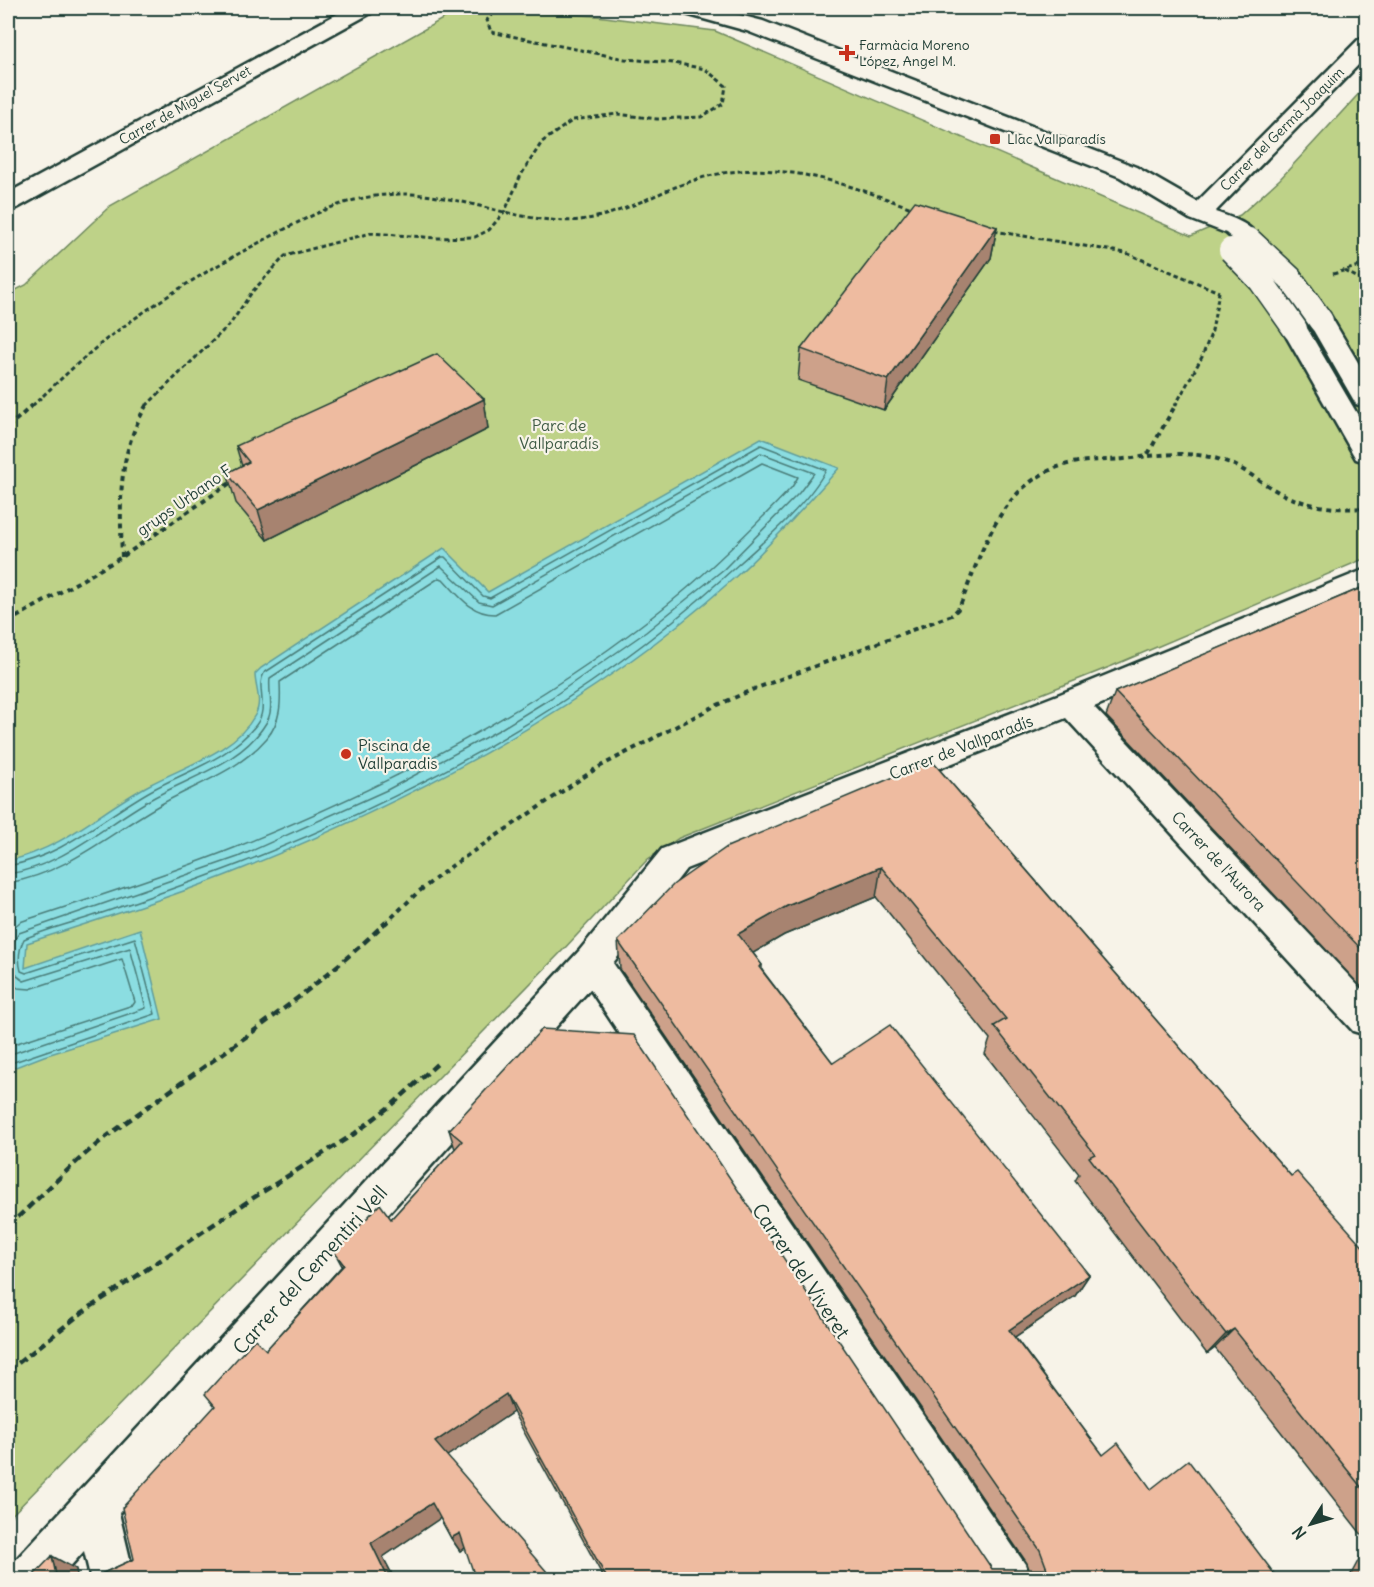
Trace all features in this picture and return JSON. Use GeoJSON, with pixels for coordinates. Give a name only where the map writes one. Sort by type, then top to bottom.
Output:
{"type":"FeatureCollection","features":[{"type":"Feature","properties":{"kind":"street","name":"Carrer de Miguel Servet"},"geometry":{"type":"LineString","coordinates":[[8,203],[363,8]]}},
{"type":"Feature","properties":{"kind":"street"},"geometry":{"type":"LineString","coordinates":[[690,8],[755,26],[1128,172],[1199,214],[1214,236],[1238,243],[1290,278],[1321,321],[1366,398]]}},
{"type":"Feature","properties":{"kind":"street","name":"Carrer del Germà Joaquim"},"geometry":{"type":"LineString","coordinates":[[1199,214],[1366,45]]}},
{"type":"Feature","properties":{"kind":"street"},"geometry":{"type":"LineString","coordinates":[[1238,243],[1261,281],[1295,329],[1366,452]]}},
{"type":"Feature","properties":{"kind":"street","name":"Carrer de Vallparadís"},"geometry":{"type":"LineString","coordinates":[[592,962],[674,859],[1071,704],[1366,580]]}},
{"type":"Feature","properties":{"kind":"street","name":"Carrer de l'Aurora"},"geometry":{"type":"LineString","coordinates":[[1071,704],[1366,1019]]}},
{"type":"Feature","properties":{"kind":"street","name":"Carrer del Cementiri Vell"},"geometry":{"type":"LineString","coordinates":[[28,1580],[592,962]]}},
{"type":"Feature","properties":{"kind":"street","name":"Carrer del Viveret"},"geometry":{"type":"LineString","coordinates":[[592,962],[1009,1580]]}},
{"type":"Feature","properties":{"kind":"street"},"geometry":{"type":"LineString","coordinates":[[95,1505],[113,1580]]}},
{"type":"Feature","properties":{"kind":"path"},"geometry":{"type":"LineString","coordinates":[[122,557],[120,485],[130,442],[146,405],[231,323],[252,292],[285,256],[301,249],[371,233],[437,238],[475,237],[489,230],[505,211],[520,175],[542,142],[573,120],[617,114],[657,119],[701,117],[723,104],[726,86],[705,69],[674,63],[625,59],[491,32],[487,20],[498,8]]}},
{"type":"Feature","properties":{"kind":"path"},"geometry":{"type":"LineString","coordinates":[[8,427],[98,346],[228,258],[328,207],[362,197],[401,194],[555,220],[597,218],[634,207],[718,173],[754,170],[825,178],[916,209]]}},
{"type":"Feature","properties":{"kind":"path"},"geometry":{"type":"LineString","coordinates":[[985,229],[1126,253],[1145,259],[1196,285],[1220,292],[1212,331],[1202,357],[1147,455]]}},
{"type":"Feature","properties":{"kind":"path"},"geometry":{"type":"LineString","coordinates":[[1328,275],[1366,264]]}},
{"type":"Feature","properties":{"kind":"path"},"geometry":{"type":"LineString","coordinates":[[1345,271],[1366,282]]}},
{"type":"Feature","properties":{"kind":"path"},"geometry":{"type":"LineString","coordinates":[[8,1226],[108,1136],[253,1033],[347,960],[426,886],[597,768],[711,708],[799,670],[854,653],[952,615],[958,608],[969,584],[992,526],[1014,494],[1043,472],[1062,465],[1179,453],[1213,457],[1228,462],[1273,490],[1312,507],[1347,510],[1366,508]]}},
{"type":"Feature","properties":{"kind":"path","name":"grups Urbano F"},"geometry":{"type":"LineString","coordinates":[[8,622],[122,557],[234,480]]}},
{"type":"Feature","properties":{"kind":"path"},"geometry":{"type":"LineString","coordinates":[[8,1371],[83,1312],[250,1200],[354,1134],[393,1104],[445,1057]]}},
{"type":"Feature","properties":{"kind":"green space","name":"Parc de Vallparadís"},"geometry":{"type":"Polygon","coordinates":[[[462,8],[597,16],[715,31],[1191,236],[1240,215],[1280,179],[1366,86],[1366,558],[1112,666],[679,838],[648,859],[563,950],[8,1519],[8,294],[26,285],[110,206],[462,8]]]}},
{"type":"Feature","properties":{"kind":"water","name":"Piscina de Vallparadis"},"geometry":{"type":"Polygon","coordinates":[[[761,438],[839,468],[761,553],[679,625],[562,707],[438,779],[374,811],[217,879],[27,943],[25,968],[140,929],[162,1019],[44,1056],[8,1070],[8,861],[29,855],[65,838],[130,796],[208,757],[235,739],[246,728],[257,710],[259,700],[255,674],[261,668],[444,548],[488,592],[761,438]]]}},
{"type":"Feature","properties":{"kind":"building"},"geometry":{"type":"Polygon","coordinates":[[[915,201],[997,227],[888,380],[801,349],[915,201]]]}},
{"type":"Feature","properties":{"kind":"building"},"geometry":{"type":"Polygon","coordinates":[[[437,354],[484,399],[258,510],[227,473],[249,462],[236,446],[437,354]]]}},
{"type":"Feature","properties":{"kind":"building"},"geometry":{"type":"Polygon","coordinates":[[[1366,586],[1366,954],[1115,692],[1366,586]]]}},
{"type":"Feature","properties":{"kind":"building"},"geometry":{"type":"Polygon","coordinates":[[[932,761],[1291,1176],[1297,1172],[1366,1250],[1366,1493],[1234,1329],[1226,1334],[1169,1261],[1089,1157],[1095,1154],[994,1026],[1006,1019],[881,867],[787,906],[738,934],[762,965],[759,967],[833,1063],[890,1025],[1089,1275],[1009,1330],[1103,1455],[1118,1443],[1151,1489],[1188,1460],[1279,1580],[608,1580],[506,1394],[435,1442],[554,1580],[476,1580],[460,1533],[451,1538],[432,1503],[371,1543],[389,1580],[88,1580],[134,1559],[122,1508],[215,1406],[205,1394],[255,1339],[266,1350],[344,1265],[335,1253],[380,1204],[391,1219],[462,1141],[449,1130],[542,1029],[634,1035],[992,1569],[1047,1569],[1040,1550],[618,941],[674,884],[727,847],[932,761]]]}},
{"type":"Feature","properties":{"kind":"building"},"geometry":{"type":"Polygon","coordinates":[[[52,1556],[57,1580],[29,1580],[52,1556]]]}},
{"type":"Feature","properties":{"kind":"place","name":"Farmàcia Moreno López, Angel M."},"geometry":{"type":"Point","coordinates":[847,53]}},
{"type":"Feature","properties":{"kind":"place","name":"Llac Vallparadís"},"geometry":{"type":"Point","coordinates":[995,139]}},
{"type":"Feature","properties":{"kind":"place","name":"Piscina de Vallparadis"},"geometry":{"type":"Point","coordinates":[346,754]}}]}
